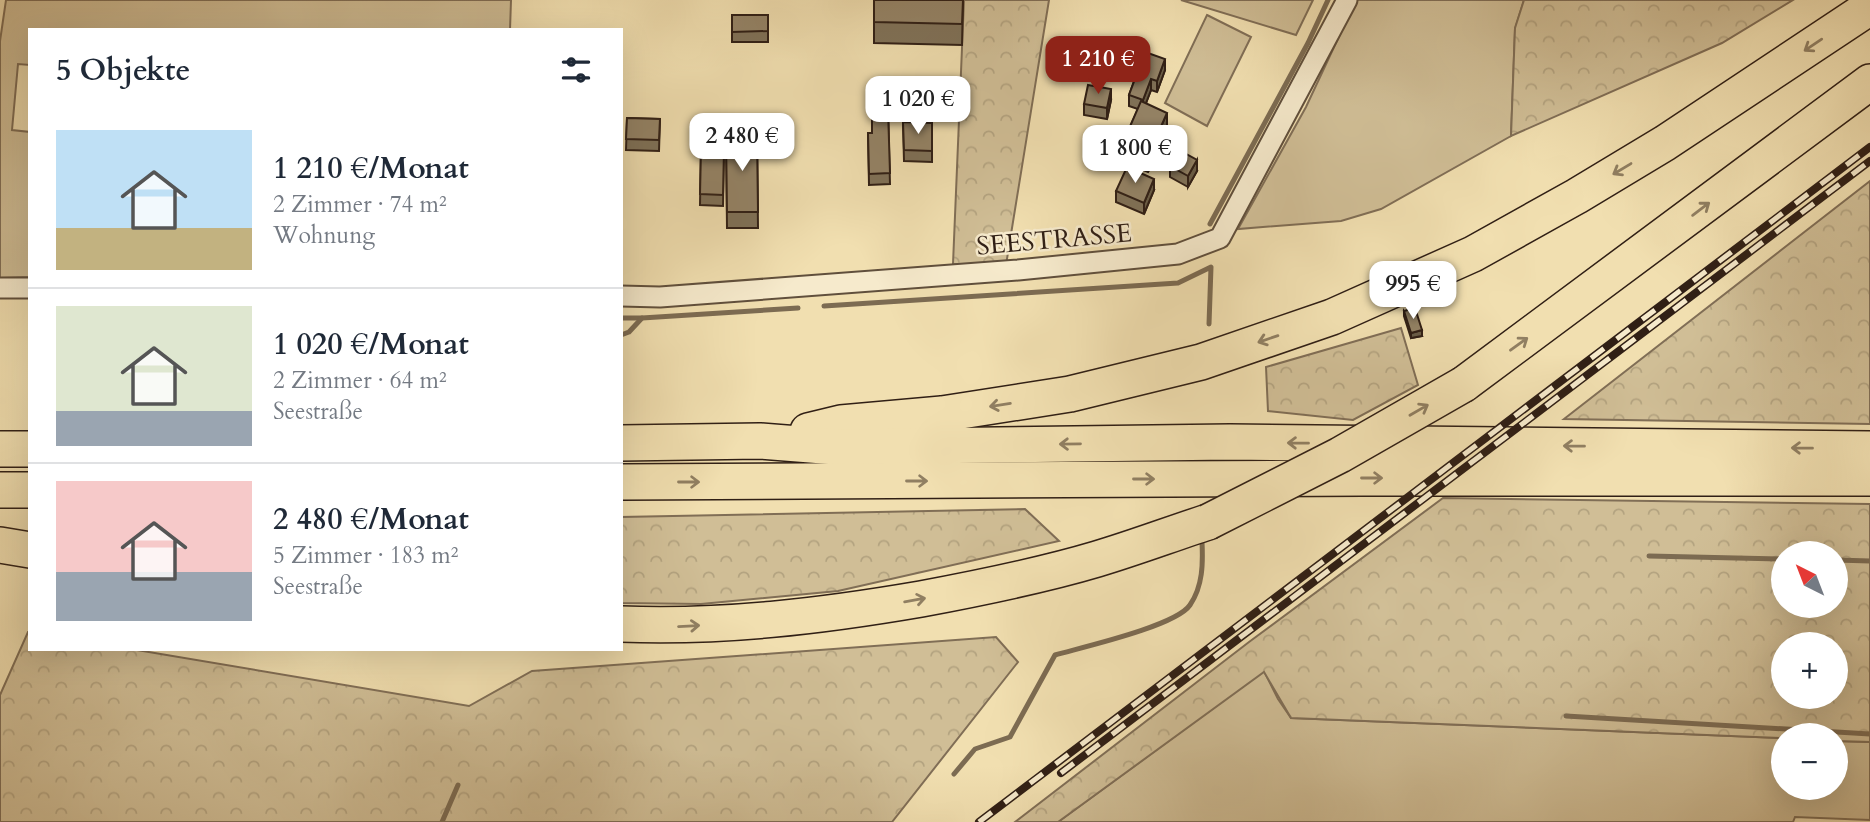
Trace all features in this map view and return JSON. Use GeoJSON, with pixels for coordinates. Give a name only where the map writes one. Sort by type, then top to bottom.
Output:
{"type":"FeatureCollection","features":[{"type":"Feature","properties":{"kind":"highway"},"geometry":{"type":"LineString","coordinates":[[760,441],[841,423],[942,414],[1070,394],[1201,362],[1332,317],[1473,254],[1577,196],[1665,143],[1870,8]]}},
{"type":"Feature","properties":{"kind":"highway"},"geometry":{"type":"LineString","coordinates":[[623,624],[677,626],[775,620],[876,607],[987,587],[1097,559],[1208,522],[1340,455],[1464,384],[1870,82]]}},
{"type":"Feature","properties":{"kind":"highway"},"geometry":{"type":"LineString","coordinates":[[623,443],[760,441],[836,447],[1230,442],[1870,449]]}},
{"type":"Feature","properties":{"kind":"highway"},"geometry":{"type":"LineString","coordinates":[[0,449],[28,449]]}},
{"type":"Feature","properties":{"kind":"highway"},"geometry":{"type":"LineString","coordinates":[[623,482],[1870,478]]}},
{"type":"Feature","properties":{"kind":"highway"},"geometry":{"type":"LineString","coordinates":[[0,490],[28,490]]}},
{"type":"Feature","properties":{"kind":"highway"},"geometry":{"type":"LineString","coordinates":[[0,545],[28,550]]}},
{"type":"Feature","properties":{"kind":"street","name":"SEESTRASSE"},"geometry":{"type":"LineString","coordinates":[[623,296],[660,298],[1018,270],[1178,254],[1220,238],[1347,0]]}},
{"type":"Feature","properties":{"kind":"street"},"geometry":{"type":"LineString","coordinates":[[0,288],[28,288]]}},
{"type":"Feature","properties":{"kind":"green space"},"geometry":{"type":"Polygon","coordinates":[[[6,0],[511,0],[510,28],[28,28],[28,65],[18,64],[12,130],[28,132],[28,277],[0,278],[0,41],[6,0]]]}},
{"type":"Feature","properties":{"kind":"green space"},"geometry":{"type":"Polygon","coordinates":[[[964,0],[1049,0],[1006,265],[953,264],[964,0]]]}},
{"type":"Feature","properties":{"kind":"green space"},"geometry":{"type":"Polygon","coordinates":[[[1181,0],[1313,0],[1296,35],[1181,0]]]}},
{"type":"Feature","properties":{"kind":"green space"},"geometry":{"type":"Polygon","coordinates":[[[1356,0],[1524,0],[1515,29],[1511,136],[1381,209],[1341,221],[1238,229],[1306,107],[1356,0]]]}},
{"type":"Feature","properties":{"kind":"green space"},"geometry":{"type":"Polygon","coordinates":[[[1524,0],[1793,0],[1722,43],[1511,136],[1515,28],[1524,0]]]}},
{"type":"Feature","properties":{"kind":"green space"},"geometry":{"type":"Polygon","coordinates":[[[1207,15],[1251,37],[1207,126],[1165,103],[1207,15]]]}},
{"type":"Feature","properties":{"kind":"green space"},"geometry":{"type":"Polygon","coordinates":[[[1870,181],[1870,424],[1564,419],[1870,181]]]}},
{"type":"Feature","properties":{"kind":"green space"},"geometry":{"type":"Polygon","coordinates":[[[1401,328],[1418,385],[1353,420],[1268,411],[1266,367],[1401,328]]]}},
{"type":"Feature","properties":{"kind":"green space"},"geometry":{"type":"Polygon","coordinates":[[[1443,498],[1870,504],[1870,742],[1848,741],[1848,723],[1771,723],[1771,738],[1291,718],[1264,672],[1058,822],[1015,822],[1249,642],[1443,498]]]}},
{"type":"Feature","properties":{"kind":"green space"},"geometry":{"type":"Polygon","coordinates":[[[1025,509],[1059,541],[838,591],[701,604],[623,603],[623,517],[1025,509]]]}},
{"type":"Feature","properties":{"kind":"green space"},"geometry":{"type":"Polygon","coordinates":[[[28,632],[28,651],[143,651],[469,706],[532,671],[996,637],[1018,662],[892,822],[0,822],[0,695],[28,632]]]}},
{"type":"Feature","properties":{"kind":"green space"},"geometry":{"type":"Polygon","coordinates":[[[1264,671],[1291,718],[1771,738],[1771,800],[1848,800],[1848,741],[1870,742],[1870,820],[1795,817],[1793,822],[1058,822],[1264,671]]]}},
{"type":"Feature","properties":{"kind":"building"},"geometry":{"type":"Polygon","coordinates":[[[874,0],[963,0],[962,24],[874,22],[874,0]]]}},
{"type":"Feature","properties":{"kind":"building"},"geometry":{"type":"Polygon","coordinates":[[[732,15],[768,15],[768,31],[732,32],[732,15]]]}},
{"type":"Feature","properties":{"kind":"building"},"geometry":{"type":"Polygon","coordinates":[[[1145,52],[1165,59],[1157,81],[1151,79],[1143,100],[1129,95],[1145,52]]]}},
{"type":"Feature","properties":{"kind":"building"},"geometry":{"type":"Polygon","coordinates":[[[1088,85],[1111,89],[1107,108],[1084,104],[1088,85]]]}},
{"type":"Feature","properties":{"kind":"building"},"geometry":{"type":"Polygon","coordinates":[[[1141,101],[1167,113],[1148,156],[1122,145],[1141,101]]]}},
{"type":"Feature","properties":{"kind":"building"},"geometry":{"type":"Polygon","coordinates":[[[888,109],[890,173],[869,174],[868,133],[872,133],[872,110],[888,109]]]}},
{"type":"Feature","properties":{"kind":"building"},"geometry":{"type":"Polygon","coordinates":[[[627,118],[660,119],[659,140],[626,139],[627,118]]]}},
{"type":"Feature","properties":{"kind":"building"},"geometry":{"type":"Polygon","coordinates":[[[903,122],[932,123],[932,151],[904,150],[903,122]]]}},
{"type":"Feature","properties":{"kind":"building"},"geometry":{"type":"Polygon","coordinates":[[[726,134],[757,134],[758,212],[727,212],[726,134]]]}},
{"type":"Feature","properties":{"kind":"building"},"geometry":{"type":"Polygon","coordinates":[[[701,149],[724,149],[723,195],[700,194],[701,149]]]}},
{"type":"Feature","properties":{"kind":"building"},"geometry":{"type":"Polygon","coordinates":[[[1179,150],[1197,160],[1188,176],[1170,166],[1179,150]]]}},
{"type":"Feature","properties":{"kind":"building"},"geometry":{"type":"Polygon","coordinates":[[[1127,167],[1154,179],[1144,203],[1116,191],[1127,167]]]}},
{"type":"Feature","properties":{"kind":"building"},"geometry":{"type":"Polygon","coordinates":[[[1415,308],[1422,330],[1411,333],[1404,311],[1415,308]]]}},
{"type":"Feature","properties":{"kind":"waterway"},"geometry":{"type":"LineString","coordinates":[[1210,224],[1308,43],[1328,0]]}},
{"type":"Feature","properties":{"kind":"waterway"},"geometry":{"type":"LineString","coordinates":[[824,306],[1178,283],[1211,267],[1209,324]]}},
{"type":"Feature","properties":{"kind":"waterway"},"geometry":{"type":"LineString","coordinates":[[623,334],[629,332],[642,318],[798,308]]}},
{"type":"Feature","properties":{"kind":"waterway"},"geometry":{"type":"LineString","coordinates":[[623,318],[642,318]]}},
{"type":"Feature","properties":{"kind":"waterway"},"geometry":{"type":"LineString","coordinates":[[954,774],[975,749],[1010,737],[1055,655],[1149,628],[1167,621],[1190,605],[1200,582],[1202,542]]}},
{"type":"Feature","properties":{"kind":"waterway"},"geometry":{"type":"LineString","coordinates":[[1649,556],[1771,559]]}},
{"type":"Feature","properties":{"kind":"waterway"},"geometry":{"type":"LineString","coordinates":[[1848,560],[1870,561]]}},
{"type":"Feature","properties":{"kind":"waterway"},"geometry":{"type":"LineString","coordinates":[[1566,716],[1870,734]]}},
{"type":"Feature","properties":{"kind":"waterway"},"geometry":{"type":"LineString","coordinates":[[442,822],[458,785]]}},
{"type":"Feature","properties":{"kind":"railway"},"geometry":{"type":"LineString","coordinates":[[979,822],[1870,147]]}},
{"type":"Feature","properties":{"kind":"railway"},"geometry":{"type":"LineString","coordinates":[[1061,773],[1870,161]]}}]}
